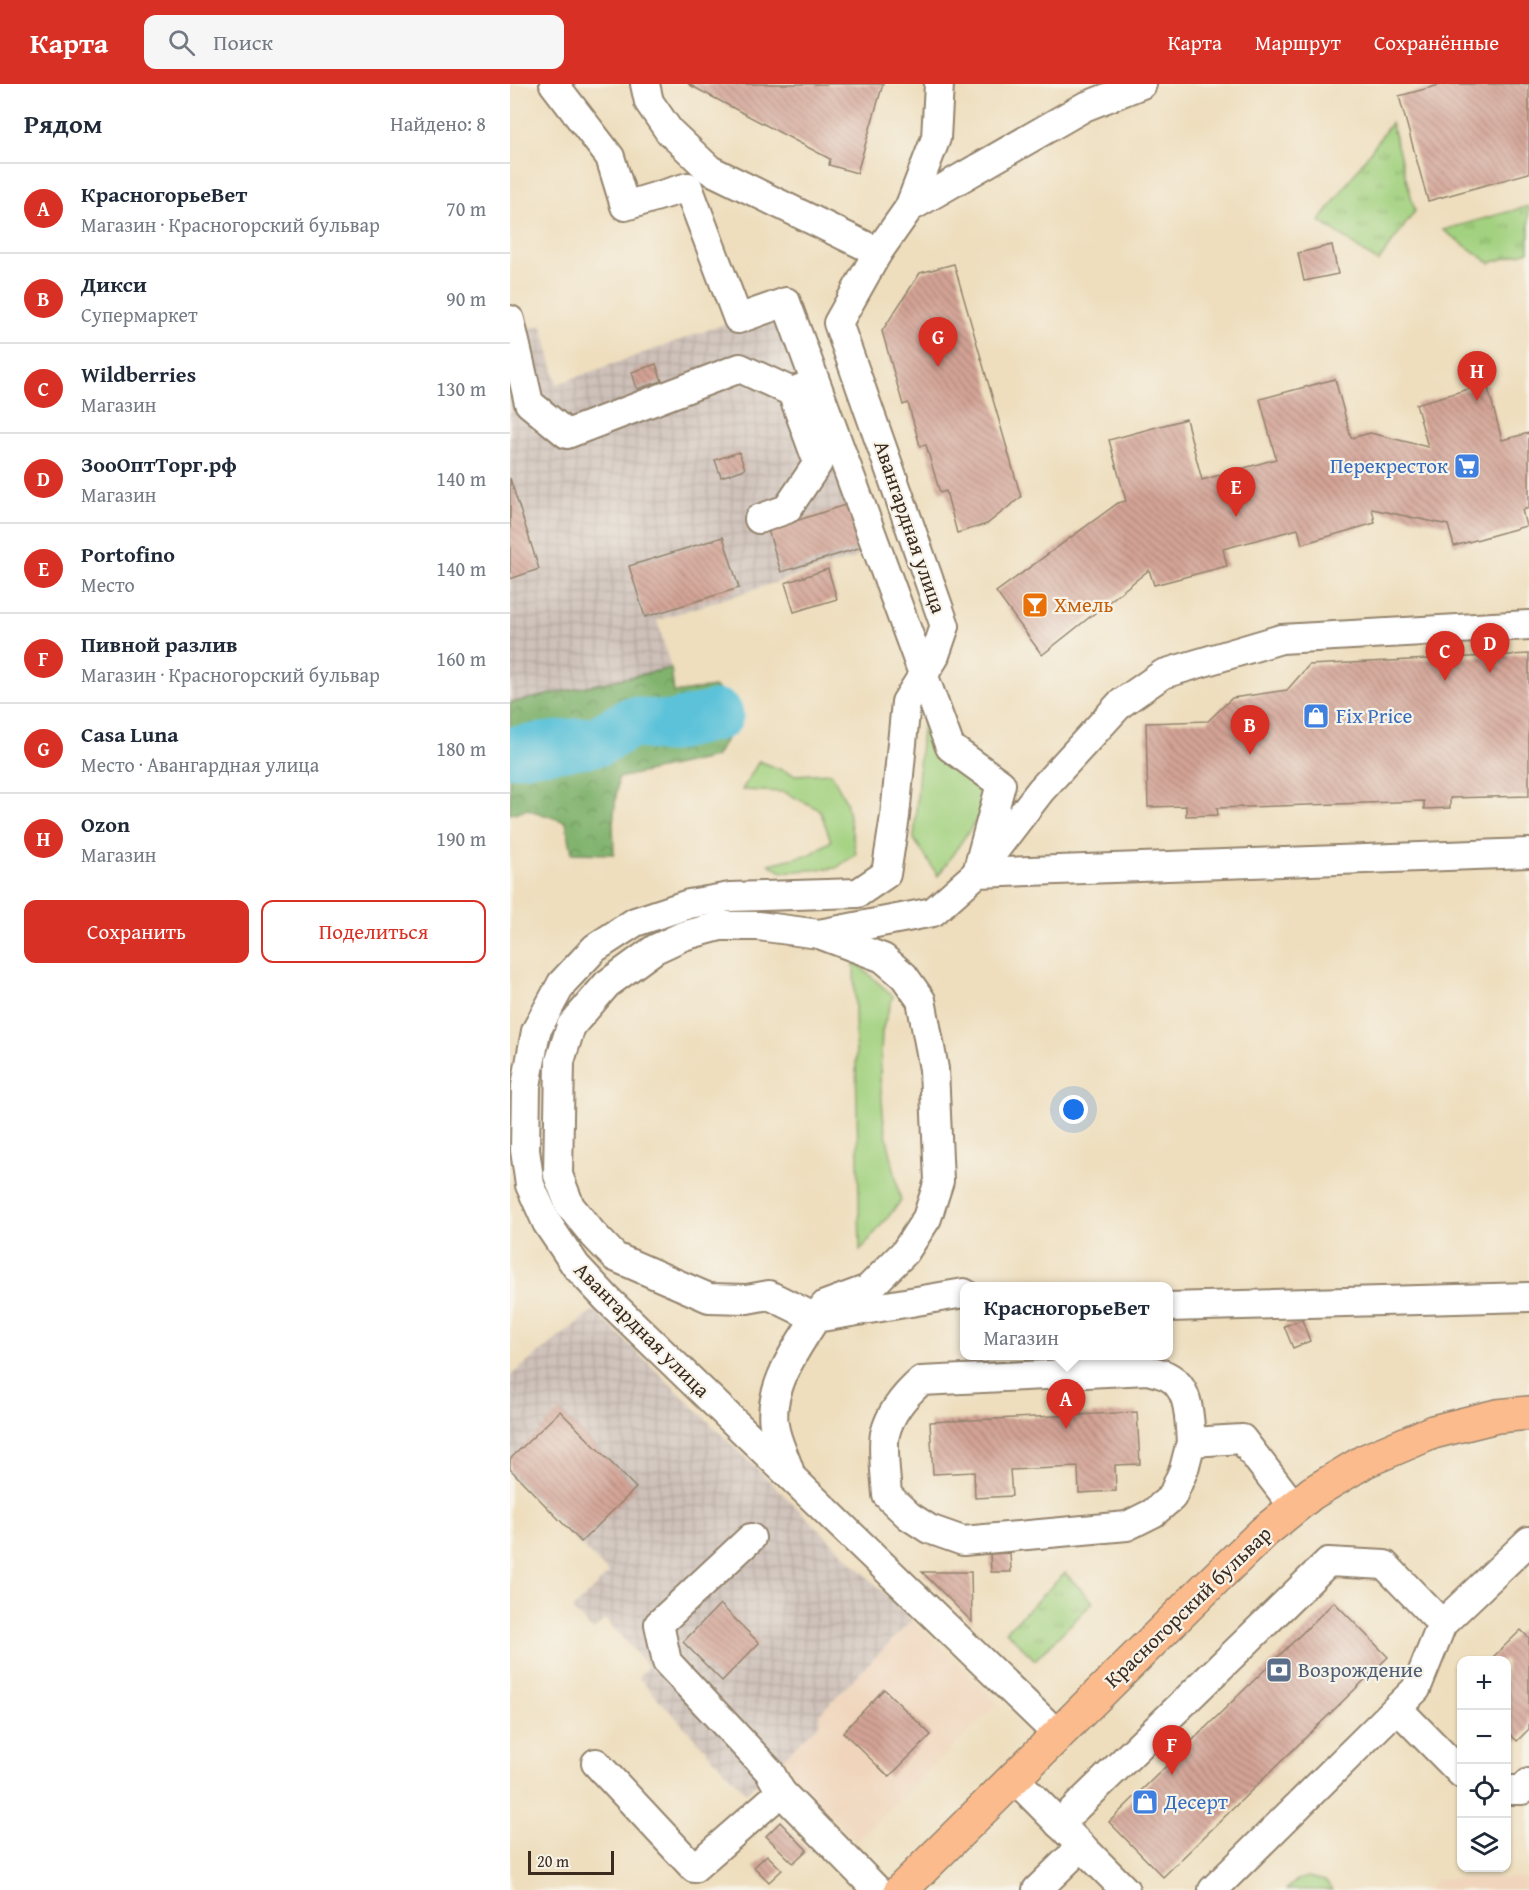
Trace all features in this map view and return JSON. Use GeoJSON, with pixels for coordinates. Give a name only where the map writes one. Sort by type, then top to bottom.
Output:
{"type":"FeatureCollection","features":[{"type":"Feature","properties":{"kind":"main road","name":"Красногорский бульвар"},"geometry":{"type":"LineString","coordinates":[[901,1890],[1264,1532],[1312,1493],[1365,1461],[1433,1432],[1497,1416],[1529,1413]]}},
{"type":"Feature","properties":{"kind":"street"},"geometry":{"type":"LineString","coordinates":[[554,84],[610,157],[625,206],[688,187],[738,319],[786,302],[950,747],[1000,784],[977,873]]}},
{"type":"Feature","properties":{"kind":"street"},"geometry":{"type":"LineString","coordinates":[[645,84],[649,102],[669,131],[710,170],[878,252]]}},
{"type":"Feature","properties":{"kind":"street"},"geometry":{"type":"LineString","coordinates":[[909,208],[936,138],[939,84]]}},
{"type":"Feature","properties":{"kind":"street","name":"Авангардная улица"},"geometry":{"type":"LineString","coordinates":[[1057,1734],[576,1266],[547,1223],[530,1185],[525,1150],[526,1086],[536,1031],[562,983],[596,948],[635,922],[689,904],[730,897],[858,893],[886,874],[895,816],[906,702],[934,658],[945,626],[838,323],[878,252],[909,208],[1084,106],[1124,87]]}},
{"type":"Feature","properties":{"kind":"street"},"geometry":{"type":"LineString","coordinates":[[510,320],[529,403],[567,434],[740,368],[792,392],[818,463],[788,509],[759,519]]}},
{"type":"Feature","properties":{"kind":"street"},"geometry":{"type":"LineString","coordinates":[[792,392],[854,369]]}},
{"type":"Feature","properties":{"kind":"street"},"geometry":{"type":"LineString","coordinates":[[819,934],[933,912],[977,873],[1041,790],[1120,704],[1163,674],[1281,639],[1529,625]]}},
{"type":"Feature","properties":{"kind":"street"},"geometry":{"type":"LineString","coordinates":[[977,873],[1529,853]]}},
{"type":"Feature","properties":{"kind":"street"},"geometry":{"type":"LineString","coordinates":[[790,1475],[774,1424],[776,1399],[783,1376],[796,1348],[816,1318],[825,1305],[868,1289],[905,1252],[927,1218],[939,1181],[934,1069],[921,999],[904,976],[883,958],[819,934],[758,926],[720,926],[683,936],[655,949],[607,984],[571,1026],[560,1061],[558,1175],[570,1206],[615,1257],[709,1298],[747,1299],[769,1295],[816,1318],[960,1294]]}},
{"type":"Feature","properties":{"kind":"street"},"geometry":{"type":"LineString","coordinates":[[1173,1307],[1529,1297]]}},
{"type":"Feature","properties":{"kind":"street"},"geometry":{"type":"LineString","coordinates":[[1148,1370],[1168,1377],[1180,1387],[1187,1400],[1191,1442],[1184,1469],[1172,1497],[1153,1513],[1127,1526],[963,1541],[929,1529],[909,1516],[887,1495],[884,1436],[892,1413],[908,1393],[921,1382],[1148,1370]]}},
{"type":"Feature","properties":{"kind":"street"},"geometry":{"type":"LineString","coordinates":[[1191,1442],[1242,1439],[1295,1508]]}},
{"type":"Feature","properties":{"kind":"street"},"geometry":{"type":"LineString","coordinates":[[751,1538],[659,1624],[668,1662],[769,1771],[781,1792],[877,1890]]}},
{"type":"Feature","properties":{"kind":"street"},"geometry":{"type":"LineString","coordinates":[[1214,1890],[1416,1689],[1442,1624],[1529,1541]]}},
{"type":"Feature","properties":{"kind":"street"},"geometry":{"type":"LineString","coordinates":[[1059,1824],[1328,1562],[1385,1565],[1442,1624]]}},
{"type":"Feature","properties":{"kind":"street"},"geometry":{"type":"LineString","coordinates":[[1397,1708],[1457,1770]]}},
{"type":"Feature","properties":{"kind":"street"},"geometry":{"type":"LineString","coordinates":[[596,1763],[694,1868],[781,1792]]}},
{"type":"Feature","properties":{"kind":"street"},"geometry":{"type":"LineString","coordinates":[[1014,1778],[1125,1890]]}},
{"type":"Feature","properties":{"kind":"street"},"geometry":{"type":"LineString","coordinates":[[1511,1790],[1522,1790],[1529,1783]]}},
{"type":"Feature","properties":{"kind":"street"},"geometry":{"type":"LineString","coordinates":[[1036,1890],[1081,1847]]}},
{"type":"Feature","properties":{"kind":"shaded area"},"geometry":{"type":"Polygon","coordinates":[[[786,302],[879,550],[657,620],[671,668],[510,703],[510,333],[542,325],[557,384],[786,302]]]}},
{"type":"Feature","properties":{"kind":"shaded area"},"geometry":{"type":"Polygon","coordinates":[[[594,1310],[912,1620],[821,1712],[820,1723],[746,1793],[638,1677],[648,1666],[605,1619],[593,1631],[572,1610],[609,1573],[510,1475],[510,1376],[594,1310]]]}},
{"type":"Feature","properties":{"kind":"shaded area"},"geometry":{"type":"Polygon","coordinates":[[[912,1620],[998,1703],[856,1841],[778,1762],[820,1723],[821,1712],[912,1620]]]}},
{"type":"Feature","properties":{"kind":"shaded area"},"geometry":{"type":"Polygon","coordinates":[[[1439,1878],[1529,1878],[1529,1890],[1427,1890],[1439,1878]]]}},
{"type":"Feature","properties":{"kind":"green space"},"geometry":{"type":"Polygon","coordinates":[[[1391,123],[1415,211],[1378,262],[1320,221],[1391,123]]]}},
{"type":"Feature","properties":{"kind":"green space"},"geometry":{"type":"Polygon","coordinates":[[[1529,206],[1529,251],[1490,263],[1443,230],[1529,206]]]}},
{"type":"Feature","properties":{"kind":"green space"},"geometry":{"type":"Polygon","coordinates":[[[671,668],[674,693],[714,687],[741,709],[740,716],[715,757],[618,778],[613,823],[614,854],[572,853],[566,822],[527,809],[510,814],[510,703],[671,668]]]}},
{"type":"Feature","properties":{"kind":"green space"},"geometry":{"type":"Polygon","coordinates":[[[934,702],[950,747],[1001,784],[938,876],[914,839],[922,727],[934,702]]]}},
{"type":"Feature","properties":{"kind":"green space"},"geometry":{"type":"Polygon","coordinates":[[[759,761],[795,775],[831,773],[846,801],[856,854],[836,868],[782,872],[769,864],[811,854],[831,841],[820,810],[784,792],[742,790],[759,761]]]}},
{"type":"Feature","properties":{"kind":"green space"},"geometry":{"type":"Polygon","coordinates":[[[854,961],[893,996],[882,1031],[880,1077],[884,1124],[901,1201],[860,1251],[854,961]]]}},
{"type":"Feature","properties":{"kind":"green space"},"geometry":{"type":"Polygon","coordinates":[[[1065,1573],[1093,1602],[1035,1660],[1006,1631],[1065,1573]]]}},
{"type":"Feature","properties":{"kind":"green space"},"geometry":{"type":"Polygon","coordinates":[[[1308,1877],[1325,1881],[1333,1890],[1286,1890],[1297,1880],[1308,1877]]]}},
{"type":"Feature","properties":{"kind":"building"},"geometry":{"type":"Polygon","coordinates":[[[688,84],[883,84],[857,173],[829,165],[830,159],[688,84]]]}},
{"type":"Feature","properties":{"kind":"building"},"geometry":{"type":"Polygon","coordinates":[[[1443,84],[1529,84],[1529,173],[1428,201],[1399,96],[1443,84]]]}},
{"type":"Feature","properties":{"kind":"building"},"geometry":{"type":"Polygon","coordinates":[[[1332,245],[1338,274],[1304,281],[1298,253],[1332,245]]]}},
{"type":"Feature","properties":{"kind":"building"},"geometry":{"type":"Polygon","coordinates":[[[954,264],[1021,497],[987,524],[957,533],[946,491],[940,493],[926,445],[920,446],[908,403],[903,405],[882,331],[920,273],[954,264]]]}},
{"type":"Feature","properties":{"kind":"building"},"geometry":{"type":"Polygon","coordinates":[[[656,364],[662,381],[637,389],[632,372],[656,364]]]}},
{"type":"Feature","properties":{"kind":"building"},"geometry":{"type":"Polygon","coordinates":[[[1335,379],[1351,438],[1370,433],[1428,447],[1416,404],[1487,384],[1502,440],[1529,433],[1529,508],[1522,510],[1526,526],[1454,546],[1448,525],[1372,509],[1375,523],[1302,544],[1298,529],[1223,549],[1227,566],[1154,585],[1149,570],[1042,655],[996,592],[1118,503],[1126,501],[1109,440],[1186,419],[1202,480],[1276,459],[1260,399],[1335,379]]]}},
{"type":"Feature","properties":{"kind":"building"},"geometry":{"type":"Polygon","coordinates":[[[739,452],[745,469],[721,477],[715,460],[739,452]]]}},
{"type":"Feature","properties":{"kind":"building"},"geometry":{"type":"Polygon","coordinates":[[[510,478],[539,569],[510,579],[510,478]]]}},
{"type":"Feature","properties":{"kind":"building"},"geometry":{"type":"Polygon","coordinates":[[[851,503],[865,546],[781,572],[768,530],[851,503]]]}},
{"type":"Feature","properties":{"kind":"building"},"geometry":{"type":"Polygon","coordinates":[[[723,537],[739,588],[645,617],[629,566],[723,537]]]}},
{"type":"Feature","properties":{"kind":"building"},"geometry":{"type":"Polygon","coordinates":[[[828,569],[837,599],[794,612],[785,583],[828,569]]]}},
{"type":"Feature","properties":{"kind":"building"},"geometry":{"type":"Polygon","coordinates":[[[1529,654],[1529,796],[1450,798],[1450,808],[1424,809],[1424,801],[1217,808],[1218,815],[1186,816],[1186,806],[1148,807],[1146,723],[1208,721],[1232,698],[1287,690],[1309,665],[1529,654]]]}},
{"type":"Feature","properties":{"kind":"building"},"geometry":{"type":"Polygon","coordinates":[[[1302,1320],[1310,1341],[1293,1348],[1284,1326],[1302,1320]]]}},
{"type":"Feature","properties":{"kind":"building"},"geometry":{"type":"Polygon","coordinates":[[[560,1411],[636,1488],[581,1542],[510,1469],[510,1459],[560,1411]]]}},
{"type":"Feature","properties":{"kind":"building"},"geometry":{"type":"Polygon","coordinates":[[[1137,1412],[1140,1464],[1115,1465],[1116,1491],[1079,1493],[1078,1467],[1010,1470],[1012,1496],[975,1498],[974,1472],[933,1474],[930,1422],[1137,1412]]]}},
{"type":"Feature","properties":{"kind":"building"},"geometry":{"type":"Polygon","coordinates":[[[1010,1553],[1011,1572],[991,1572],[990,1554],[1010,1553]]]}},
{"type":"Feature","properties":{"kind":"building"},"geometry":{"type":"Polygon","coordinates":[[[922,1572],[971,1572],[972,1622],[922,1572]]]}},
{"type":"Feature","properties":{"kind":"building"},"geometry":{"type":"Polygon","coordinates":[[[1334,1602],[1388,1657],[1163,1877],[1109,1822],[1334,1602]]]}},
{"type":"Feature","properties":{"kind":"building"},"geometry":{"type":"Polygon","coordinates":[[[720,1604],[759,1643],[722,1681],[683,1642],[720,1604]]]}},
{"type":"Feature","properties":{"kind":"building"},"geometry":{"type":"Polygon","coordinates":[[[1521,1630],[1529,1638],[1529,1729],[1517,1741],[1511,1735],[1511,1656],[1494,1656],[1521,1630]]]}},
{"type":"Feature","properties":{"kind":"building"},"geometry":{"type":"Polygon","coordinates":[[[884,1689],[931,1735],[889,1777],[843,1732],[884,1689]]]}},
{"type":"Feature","properties":{"kind":"building"},"geometry":{"type":"Polygon","coordinates":[[[780,1822],[807,1850],[793,1863],[766,1836],[780,1822]]]}},
{"type":"Feature","properties":{"kind":"building"},"geometry":{"type":"Polygon","coordinates":[[[767,1855],[782,1870],[769,1882],[754,1867],[767,1855]]]}},
{"type":"Feature","properties":{"kind":"waterway"},"geometry":{"type":"LineString","coordinates":[[510,752],[598,741],[632,722],[667,727],[718,715]]}},
{"type":"Feature","properties":{"kind":"place","name":"Casa Luna"},"geometry":{"type":"Point","coordinates":[938,367]}},
{"type":"Feature","properties":{"kind":"place","name":"Ozon"},"geometry":{"type":"Point","coordinates":[1477,401]}},
{"type":"Feature","properties":{"kind":"place","name":"Перекресток"},"geometry":{"type":"Point","coordinates":[1467,466]}},
{"type":"Feature","properties":{"kind":"place","name":"Portofino"},"geometry":{"type":"Point","coordinates":[1236,517]}},
{"type":"Feature","properties":{"kind":"place","name":"Хмель"},"geometry":{"type":"Point","coordinates":[1035,605]}},
{"type":"Feature","properties":{"kind":"place","name":"ЗооОптТорг.рф"},"geometry":{"type":"Point","coordinates":[1490,673]}},
{"type":"Feature","properties":{"kind":"place","name":"Wildberries"},"geometry":{"type":"Point","coordinates":[1445,681]}},
{"type":"Feature","properties":{"kind":"place","name":"Fix Price"},"geometry":{"type":"Point","coordinates":[1316,716]}},
{"type":"Feature","properties":{"kind":"place","name":"Дикси"},"geometry":{"type":"Point","coordinates":[1250,755]}},
{"type":"Feature","properties":{"kind":"place","name":"КрасногорьеВет"},"geometry":{"type":"Point","coordinates":[1066,1429]}},
{"type":"Feature","properties":{"kind":"place","name":"Возрождение"},"geometry":{"type":"Point","coordinates":[1279,1670]}},
{"type":"Feature","properties":{"kind":"place","name":"Пивной разлив"},"geometry":{"type":"Point","coordinates":[1172,1775]}},
{"type":"Feature","properties":{"kind":"place","name":"Десерт"},"geometry":{"type":"Point","coordinates":[1145,1802]}}]}
